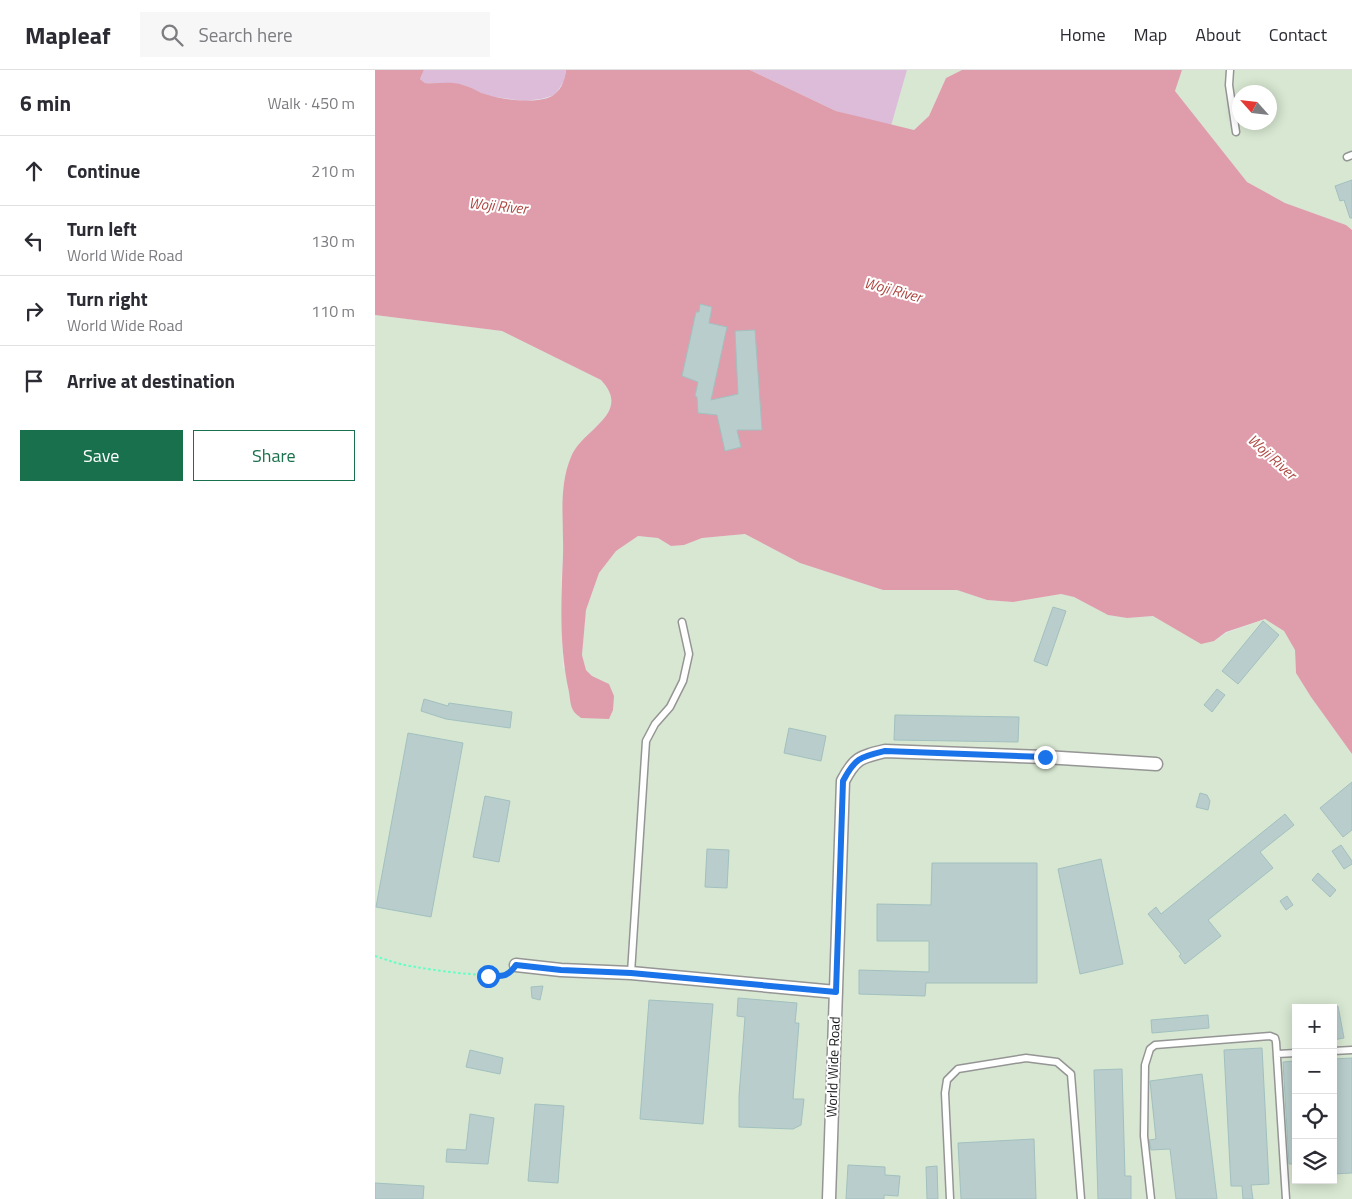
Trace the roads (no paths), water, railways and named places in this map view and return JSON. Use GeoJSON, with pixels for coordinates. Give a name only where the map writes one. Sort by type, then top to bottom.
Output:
{"type":"FeatureCollection","features":[{"type":"Feature","properties":{"kind":"street","name":"World Wide Road"},"geometry":{"type":"LineString","coordinates":[[829,1199],[843,781],[851,766],[863,756],[885,751],[1045,757],[1156,764]]}},
{"type":"Feature","properties":{"kind":"street"},"geometry":{"type":"LineString","coordinates":[[516,965],[561,970],[631,973],[836,992]]}},
{"type":"Feature","properties":{"kind":"lane"},"geometry":{"type":"LineString","coordinates":[[1229,70],[1229,86],[1236,132]]}},
{"type":"Feature","properties":{"kind":"lane"},"geometry":{"type":"LineString","coordinates":[[631,973],[645,741],[655,724],[670,707],[683,681],[689,654],[682,622]]}},
{"type":"Feature","properties":{"kind":"lane"},"geometry":{"type":"LineString","coordinates":[[1151,1199],[1144,1136],[1145,1065],[1150,1048],[1155,1045],[1270,1036],[1275,1038],[1276,1042],[1286,1199]]}},
{"type":"Feature","properties":{"kind":"lane"},"geometry":{"type":"LineString","coordinates":[[1337,1051],[1352,1050]]}},
{"type":"Feature","properties":{"kind":"lane"},"geometry":{"type":"LineString","coordinates":[[1277,1054],[1292,1053]]}},
{"type":"Feature","properties":{"kind":"lane"},"geometry":{"type":"LineString","coordinates":[[950,1199],[945,1092],[947,1080],[958,1070],[1026,1058],[1057,1062],[1071,1074],[1081,1199]]}},
{"type":"Feature","properties":{"kind":"water","name":"Woji River"},"geometry":{"type":"Polygon","coordinates":[[[375,70],[424,70],[420,79],[425,83],[458,84],[495,97],[513,100],[541,100],[555,94],[560,89],[566,70],[750,70],[836,111],[914,130],[929,116],[946,78],[962,70],[1182,70],[1175,91],[1247,182],[1285,203],[1346,225],[1352,230],[1352,754],[1296,673],[1295,650],[1284,631],[1265,619],[1226,632],[1214,641],[1201,644],[1153,616],[1127,618],[1108,615],[1074,597],[1061,594],[1013,602],[987,600],[957,590],[883,590],[800,563],[745,534],[702,538],[684,545],[671,546],[658,538],[638,536],[616,551],[599,573],[586,610],[582,655],[586,670],[592,676],[609,684],[614,696],[613,710],[609,719],[581,718],[574,712],[571,706],[562,641],[564,481],[571,457],[577,447],[608,412],[611,402],[609,392],[601,380],[502,331],[375,315],[375,70]]]}}]}
